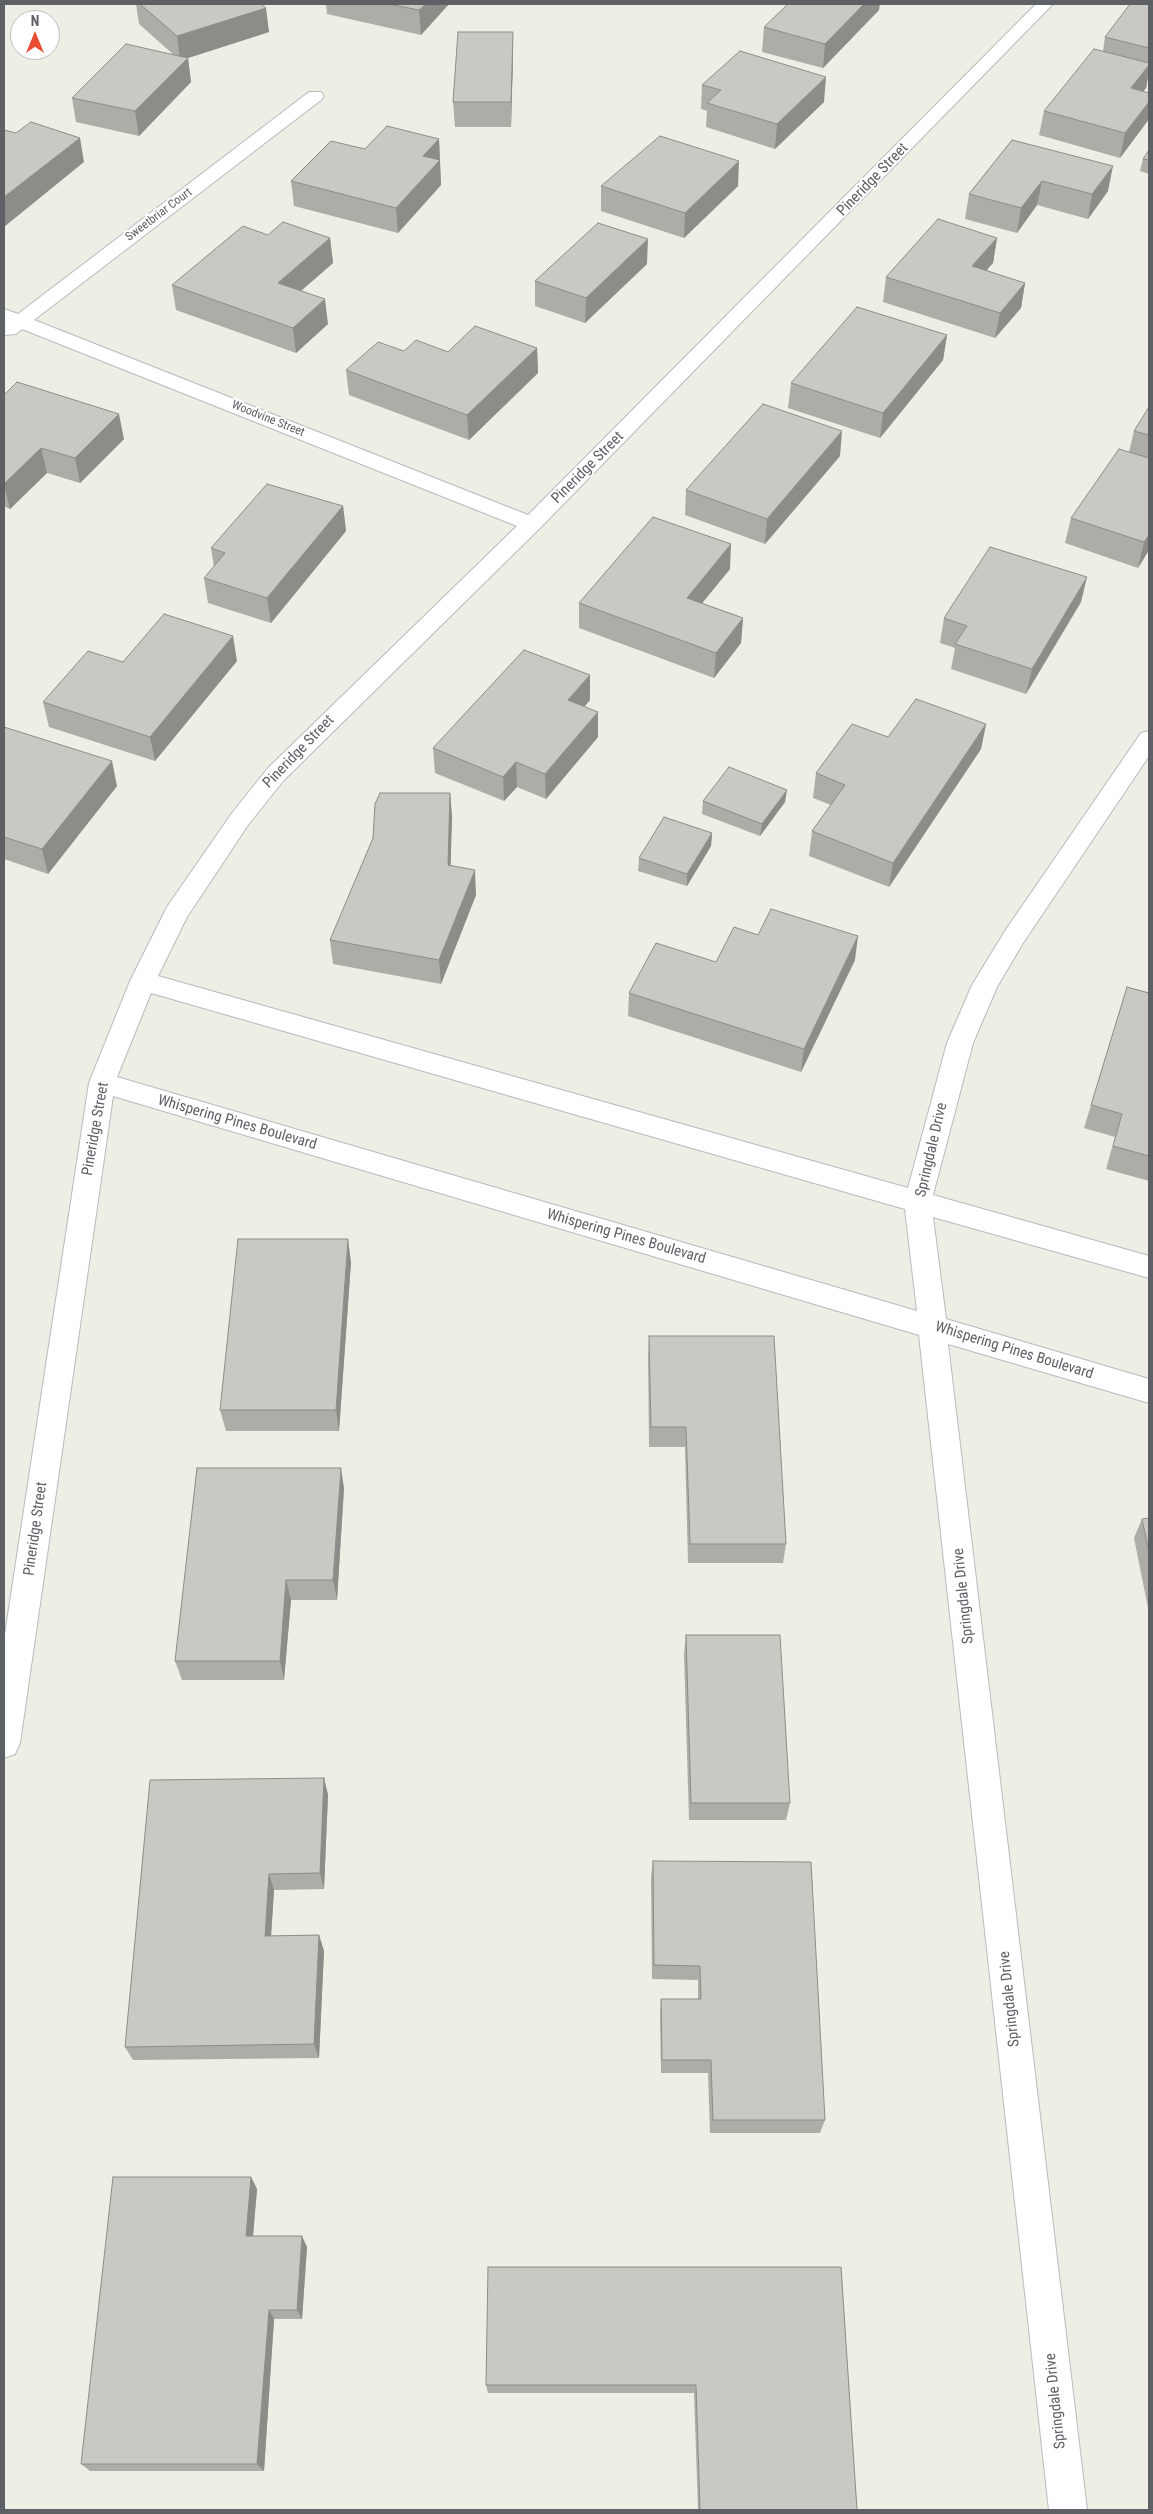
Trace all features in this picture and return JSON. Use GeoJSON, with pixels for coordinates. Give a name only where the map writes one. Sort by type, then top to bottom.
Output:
{"type":"FeatureCollection","features":[{"type":"Feature","properties":{"kind":"street","name":"Pineridge Street"},"geometry":{"type":"LineString","coordinates":[[4,1743],[102,1083],[143,981],[176,913],[240,819],[276,774],[531,524],[1045,4]]}},
{"type":"Feature","properties":{"kind":"street","name":"Sweetbriar Court"},"geometry":{"type":"LineString","coordinates":[[4,334],[12,318],[315,96]]}},
{"type":"Feature","properties":{"kind":"street","name":"Woodvine Street"},"geometry":{"type":"LineString","coordinates":[[12,318],[531,524]]}},
{"type":"Feature","properties":{"kind":"street","name":"Springdale Drive"},"geometry":{"type":"LineString","coordinates":[[1068,2510],[934,1327],[918,1201],[960,1043],[986,985],[1014,937],[1149,739]]}},
{"type":"Feature","properties":{"kind":"street"},"geometry":{"type":"LineString","coordinates":[[143,981],[1149,1267]]}},
{"type":"Feature","properties":{"kind":"street","name":"Whispering Pines Boulevard"},"geometry":{"type":"LineString","coordinates":[[102,1083],[1149,1391]]}},
{"type":"Feature","properties":{"kind":"building"},"geometry":{"type":"Polygon","coordinates":[[[140,4],[261,4],[266,8],[177,36],[140,4]]]}},
{"type":"Feature","properties":{"kind":"building"},"geometry":{"type":"Polygon","coordinates":[[[388,4],[426,4],[419,10],[388,4]]]}},
{"type":"Feature","properties":{"kind":"building"},"geometry":{"type":"Polygon","coordinates":[[[788,4],[864,4],[825,44],[764,27],[788,4]]]}},
{"type":"Feature","properties":{"kind":"building"},"geometry":{"type":"Polygon","coordinates":[[[1130,4],[1149,4],[1149,48],[1105,37],[1130,4]]]}},
{"type":"Feature","properties":{"kind":"building"},"geometry":{"type":"Polygon","coordinates":[[[458,32],[513,32],[511,102],[453,102],[458,32]]]}},
{"type":"Feature","properties":{"kind":"building"},"geometry":{"type":"Polygon","coordinates":[[[126,44],[188,58],[135,111],[72,98],[126,44]]]}},
{"type":"Feature","properties":{"kind":"building"},"geometry":{"type":"Polygon","coordinates":[[[1094,49],[1149,63],[1131,88],[1149,93],[1149,102],[1125,133],[1044,111],[1094,49]]]}},
{"type":"Feature","properties":{"kind":"building"},"geometry":{"type":"Polygon","coordinates":[[[740,51],[826,77],[777,124],[707,103],[721,90],[702,85],[740,51]]]}},
{"type":"Feature","properties":{"kind":"building"},"geometry":{"type":"Polygon","coordinates":[[[31,122],[80,138],[4,197],[4,130],[16,133],[31,122]]]}},
{"type":"Feature","properties":{"kind":"building"},"geometry":{"type":"Polygon","coordinates":[[[387,126],[439,139],[423,156],[440,160],[396,208],[291,181],[331,141],[365,149],[387,126]]]}},
{"type":"Feature","properties":{"kind":"building"},"geometry":{"type":"Polygon","coordinates":[[[660,136],[739,161],[685,213],[601,186],[660,136]]]}},
{"type":"Feature","properties":{"kind":"building"},"geometry":{"type":"Polygon","coordinates":[[[1012,140],[1113,166],[1092,194],[1042,181],[1021,208],[969,194],[1012,140]]]}},
{"type":"Feature","properties":{"kind":"building"},"geometry":{"type":"Polygon","coordinates":[[[1149,150],[1149,160],[1143,159],[1149,150]]]}},
{"type":"Feature","properties":{"kind":"building"},"geometry":{"type":"Polygon","coordinates":[[[938,219],[997,238],[972,266],[1025,283],[1000,313],[886,277],[938,219]]]}},
{"type":"Feature","properties":{"kind":"building"},"geometry":{"type":"Polygon","coordinates":[[[283,222],[330,238],[278,283],[325,299],[293,328],[172,285],[243,226],[268,235],[283,222]]]}},
{"type":"Feature","properties":{"kind":"building"},"geometry":{"type":"Polygon","coordinates":[[[598,223],[648,239],[586,298],[535,281],[598,223]]]}},
{"type":"Feature","properties":{"kind":"building"},"geometry":{"type":"Polygon","coordinates":[[[857,307],[947,335],[883,413],[791,383],[857,307]]]}},
{"type":"Feature","properties":{"kind":"building"},"geometry":{"type":"Polygon","coordinates":[[[475,326],[537,348],[467,415],[346,370],[378,342],[404,351],[416,340],[448,352],[475,326]]]}},
{"type":"Feature","properties":{"kind":"building"},"geometry":{"type":"Polygon","coordinates":[[[17,382],[119,414],[75,458],[41,448],[4,484],[4,395],[17,382]]]}},
{"type":"Feature","properties":{"kind":"building"},"geometry":{"type":"Polygon","coordinates":[[[763,404],[842,431],[767,519],[686,490],[763,404]]]}},
{"type":"Feature","properties":{"kind":"building"},"geometry":{"type":"Polygon","coordinates":[[[1149,407],[1149,435],[1134,431],[1149,407]]]}},
{"type":"Feature","properties":{"kind":"building"},"geometry":{"type":"Polygon","coordinates":[[[1119,449],[1149,458],[1149,535],[1144,542],[1071,518],[1119,449]]]}},
{"type":"Feature","properties":{"kind":"building"},"geometry":{"type":"Polygon","coordinates":[[[267,484],[343,506],[267,598],[204,578],[225,553],[211,548],[267,484]]]}},
{"type":"Feature","properties":{"kind":"building"},"geometry":{"type":"Polygon","coordinates":[[[653,517],[731,544],[687,598],[743,618],[716,653],[579,603],[653,517]]]}},
{"type":"Feature","properties":{"kind":"building"},"geometry":{"type":"Polygon","coordinates":[[[990,547],[1087,577],[1032,669],[955,644],[967,626],[944,618],[990,547]]]}},
{"type":"Feature","properties":{"kind":"building"},"geometry":{"type":"Polygon","coordinates":[[[164,614],[233,636],[150,737],[43,702],[88,651],[123,662],[164,614]]]}},
{"type":"Feature","properties":{"kind":"building"},"geometry":{"type":"Polygon","coordinates":[[[524,650],[590,675],[568,700],[598,712],[545,774],[516,762],[503,777],[433,748],[524,650]]]}},
{"type":"Feature","properties":{"kind":"building"},"geometry":{"type":"Polygon","coordinates":[[[916,699],[986,724],[893,863],[812,831],[845,785],[816,773],[852,724],[888,737],[916,699]]]}},
{"type":"Feature","properties":{"kind":"building"},"geometry":{"type":"Polygon","coordinates":[[[4,727],[112,761],[42,849],[4,837],[4,727]]]}},
{"type":"Feature","properties":{"kind":"building"},"geometry":{"type":"Polygon","coordinates":[[[729,767],[787,790],[762,824],[703,801],[729,767]]]}},
{"type":"Feature","properties":{"kind":"building"},"geometry":{"type":"Polygon","coordinates":[[[380,793],[450,793],[448,865],[475,870],[439,960],[330,940],[373,838],[375,804],[380,793]]]}},
{"type":"Feature","properties":{"kind":"building"},"geometry":{"type":"Polygon","coordinates":[[[664,817],[712,833],[687,874],[639,858],[664,817]]]}},
{"type":"Feature","properties":{"kind":"building"},"geometry":{"type":"Polygon","coordinates":[[[771,909],[858,936],[804,1049],[629,993],[656,943],[716,962],[734,927],[758,935],[771,909]]]}},
{"type":"Feature","properties":{"kind":"building"},"geometry":{"type":"Polygon","coordinates":[[[1127,987],[1149,993],[1149,1156],[1113,1146],[1122,1114],[1091,1105],[1127,987]]]}},
{"type":"Feature","properties":{"kind":"building"},"geometry":{"type":"Polygon","coordinates":[[[238,1239],[348,1239],[336,1410],[220,1410],[238,1239]]]}},
{"type":"Feature","properties":{"kind":"building"},"geometry":{"type":"Polygon","coordinates":[[[649,1336],[774,1336],[786,1544],[690,1544],[686,1427],[651,1427],[649,1336]]]}},
{"type":"Feature","properties":{"kind":"building"},"geometry":{"type":"Polygon","coordinates":[[[197,1468],[341,1468],[333,1580],[286,1580],[280,1661],[175,1661],[197,1468]]]}},
{"type":"Feature","properties":{"kind":"building"},"geometry":{"type":"Polygon","coordinates":[[[1149,1518],[1149,1552],[1142,1519],[1149,1518]]]}},
{"type":"Feature","properties":{"kind":"building"},"geometry":{"type":"Polygon","coordinates":[[[686,1635],[780,1635],[790,1803],[691,1803],[686,1635]]]}},
{"type":"Feature","properties":{"kind":"building"},"geometry":{"type":"Polygon","coordinates":[[[324,1778],[320,1873],[269,1874],[265,1936],[319,1935],[314,2044],[125,2047],[150,1780],[324,1778]]]}},
{"type":"Feature","properties":{"kind":"building"},"geometry":{"type":"Polygon","coordinates":[[[653,1861],[811,1862],[825,2120],[713,2120],[711,2060],[662,2060],[661,1999],[701,1999],[700,1966],[654,1965],[653,1861]]]}},
{"type":"Feature","properties":{"kind":"building"},"geometry":{"type":"Polygon","coordinates":[[[113,2177],[251,2177],[246,2236],[302,2236],[297,2310],[269,2310],[257,2464],[81,2464],[113,2177]]]}},
{"type":"Feature","properties":{"kind":"building"},"geometry":{"type":"Polygon","coordinates":[[[488,2267],[841,2267],[857,2510],[700,2510],[696,2385],[486,2385],[488,2267]]]}}]}
